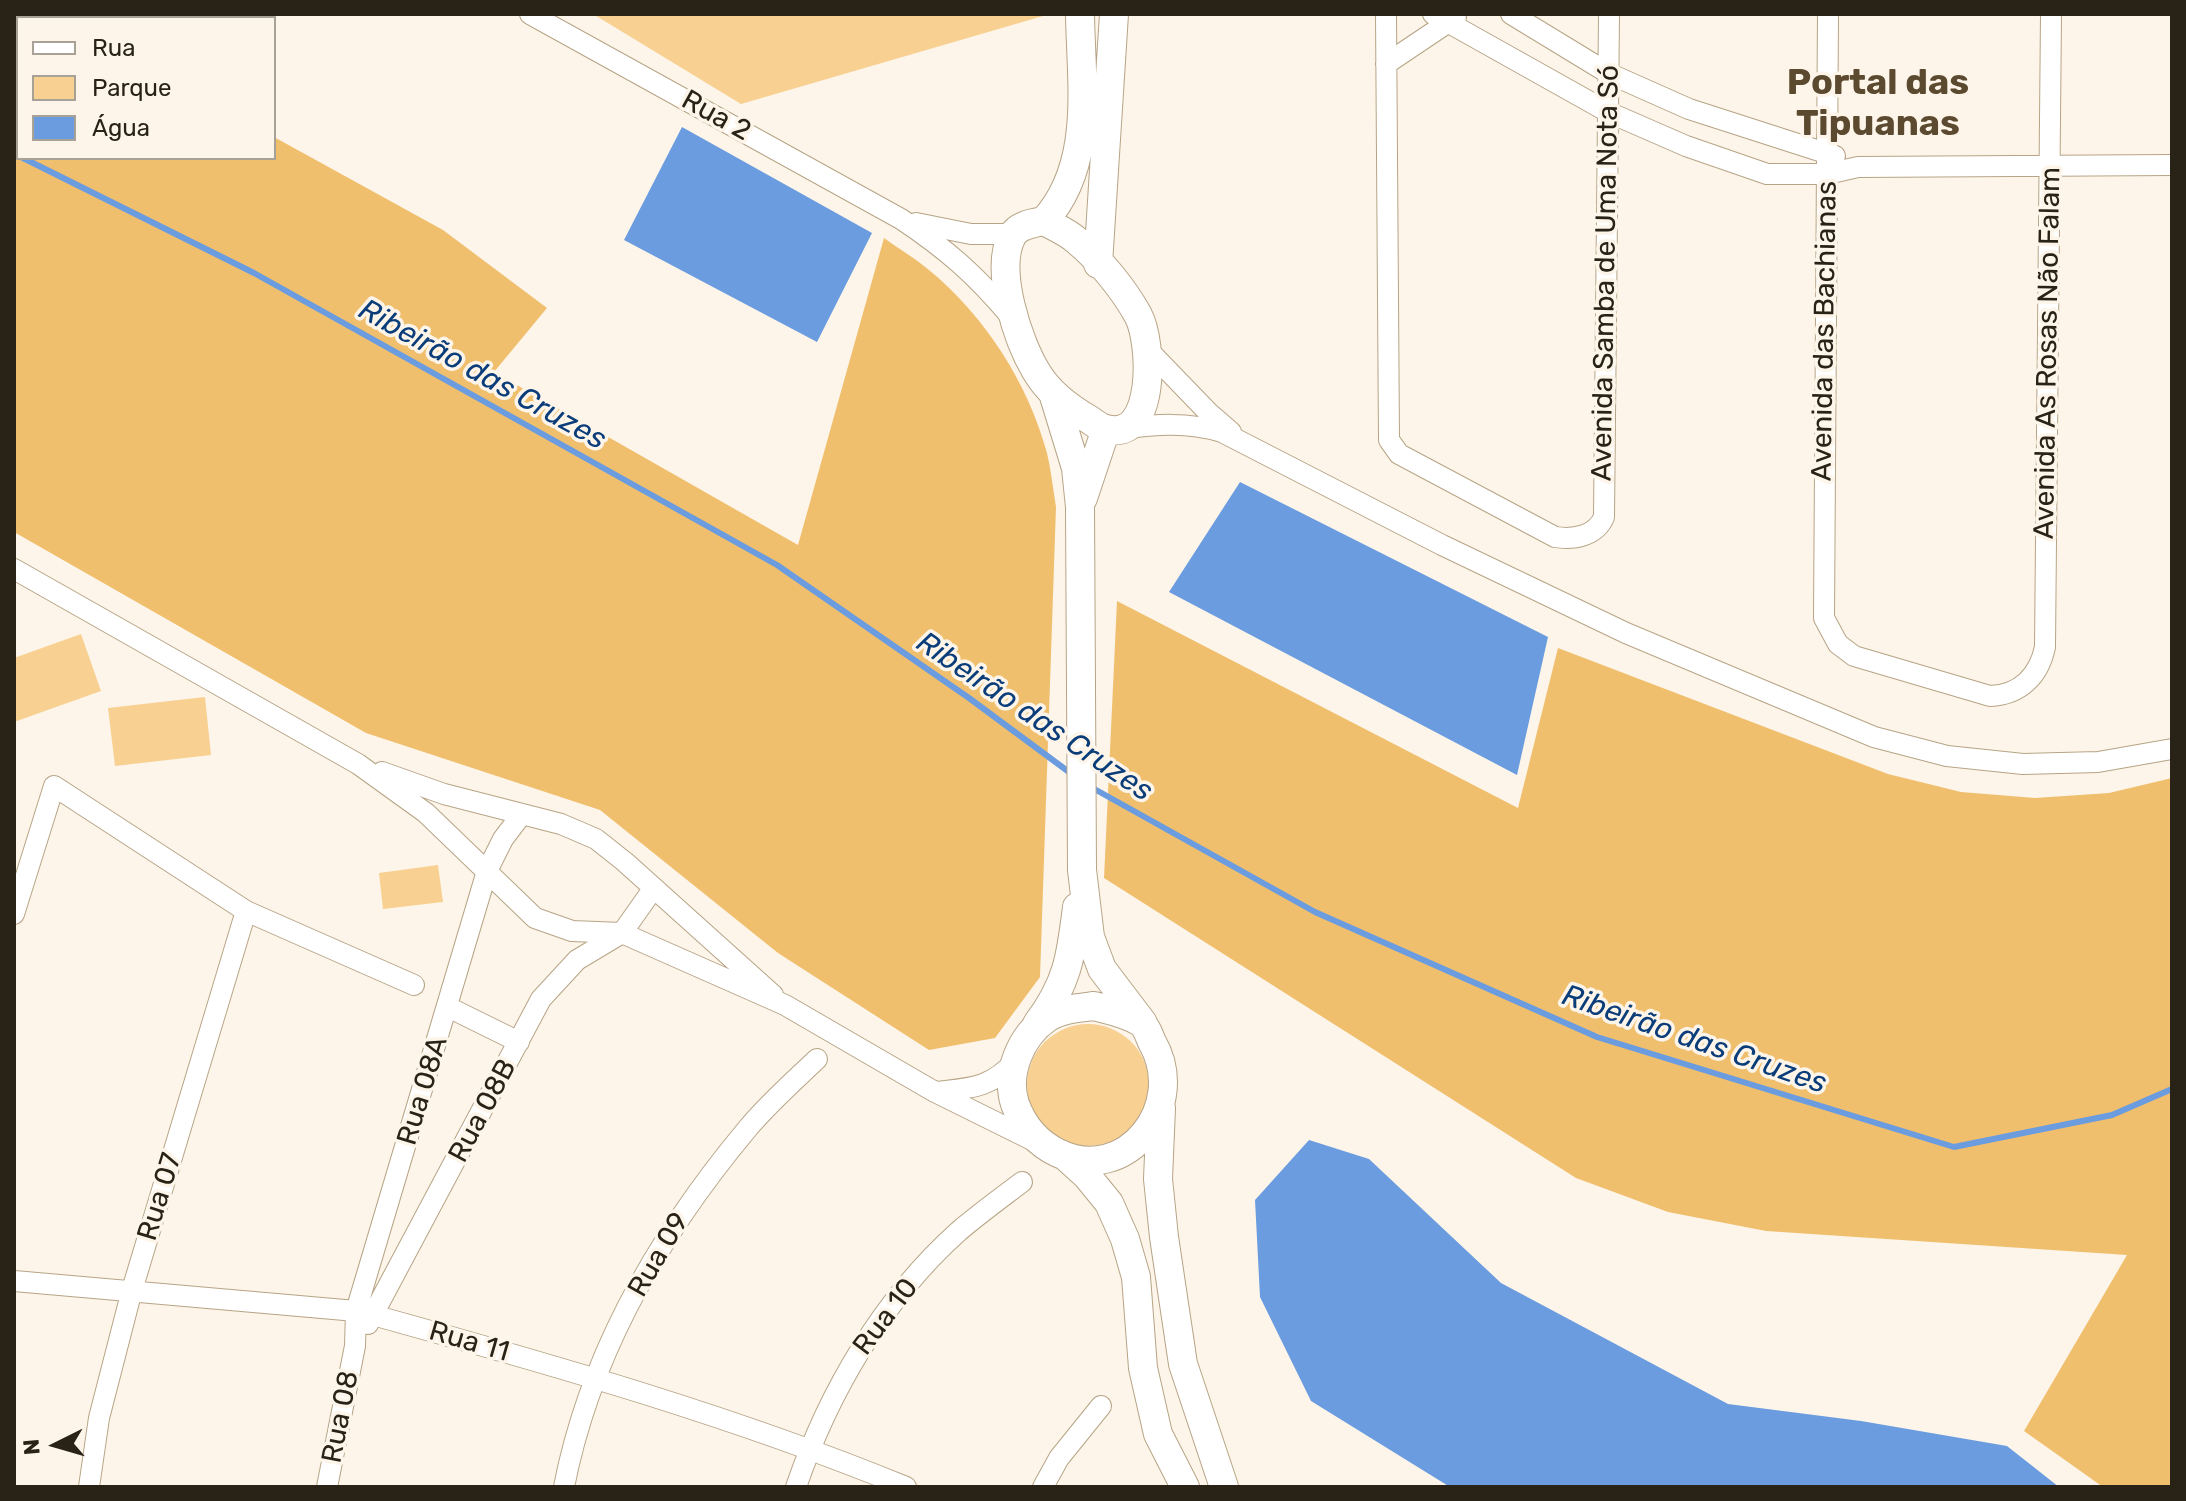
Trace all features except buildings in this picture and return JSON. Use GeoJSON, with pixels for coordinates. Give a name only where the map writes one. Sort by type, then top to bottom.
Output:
{"type":"FeatureCollection","features":[{"type":"Feature","properties":{"kind":"street","name":"Rua 2"},"geometry":{"type":"LineString","coordinates":[[530,14],[901,219],[944,248],[973,274],[1016,324]]}},
{"type":"Feature","properties":{"kind":"street"},"geometry":{"type":"LineString","coordinates":[[1080,14],[1082,128],[1078,155],[1059,205],[1044,221],[1026,225],[1013,234],[1006,261],[1010,302],[1036,371],[1053,393],[1074,411],[1113,429],[1163,423],[1197,425],[1222,432],[1442,545],[1626,633],[1874,737],[1947,756],[2023,764],[2098,762],[2172,749]]}},
{"type":"Feature","properties":{"kind":"street"},"geometry":{"type":"LineString","coordinates":[[1098,264],[1114,14]]}},
{"type":"Feature","properties":{"kind":"street"},"geometry":{"type":"LineString","coordinates":[[1386,14],[1386,64]]}},
{"type":"Feature","properties":{"kind":"street"},"geometry":{"type":"LineString","coordinates":[[1511,14],[1608,73],[1689,109],[1826,151],[1858,167]]}},
{"type":"Feature","properties":{"kind":"street","name":"Avenida Samba de Uma Nota Só"},"geometry":{"type":"LineString","coordinates":[[1386,64],[1387,429],[1391,445],[1399,454],[1555,537],[1568,539],[1596,529],[1604,517],[1609,14]]}},
{"type":"Feature","properties":{"kind":"street","name":"Avenida das Bachianas"},"geometry":{"type":"LineString","coordinates":[[1828,14],[1823,608],[1827,627],[1838,644]]}},
{"type":"Feature","properties":{"kind":"street","name":"Avenida As Rosas Não Falam"},"geometry":{"type":"LineString","coordinates":[[1838,644],[1863,660],[1990,696],[2008,694],[2024,685],[2041,664],[2045,647],[2051,14]]}},
{"type":"Feature","properties":{"kind":"street"},"geometry":{"type":"LineString","coordinates":[[1386,64],[1448,17],[1608,112],[1686,146],[1767,174],[1827,174],[1858,167],[2172,165]]}},
{"type":"Feature","properties":{"kind":"street","name":"Rua 2"},"geometry":{"type":"LineString","coordinates":[[901,219],[935,229],[971,234],[1013,234]]}},
{"type":"Feature","properties":{"kind":"street"},"geometry":{"type":"LineString","coordinates":[[1044,221],[1075,239],[1121,289],[1139,316],[1149,351],[1150,369],[1135,420],[1113,429],[1080,507]]}},
{"type":"Feature","properties":{"kind":"street"},"geometry":{"type":"LineString","coordinates":[[1149,351],[1208,412],[1253,450]]}},
{"type":"Feature","properties":{"kind":"street"},"geometry":{"type":"LineString","coordinates":[[1053,393],[1076,468],[1080,507],[1082,870],[1090,937],[1102,969],[1143,1023],[1159,1053],[1164,1071],[1158,1179],[1164,1237],[1183,1364],[1224,1487]]}},
{"type":"Feature","properties":{"kind":"street"},"geometry":{"type":"LineString","coordinates":[[14,569],[358,764],[426,813],[535,918],[572,931],[622,933],[785,1005],[935,1092],[1056,1152],[1089,1160],[1113,1156],[1134,1145],[1150,1128],[1161,1106]]}},
{"type":"Feature","properties":{"kind":"street"},"geometry":{"type":"LineString","coordinates":[[358,764],[444,794],[561,824],[596,839],[785,1005]]}},
{"type":"Feature","properties":{"kind":"street"},"geometry":{"type":"LineString","coordinates":[[14,914],[54,786],[246,911],[414,985]]}},
{"type":"Feature","properties":{"kind":"street","name":"Rua 08A"},"geometry":{"type":"LineString","coordinates":[[365,1313],[487,871],[503,839],[522,814]]}},
{"type":"Feature","properties":{"kind":"street"},"geometry":{"type":"LineString","coordinates":[[1082,870],[1066,975],[1059,992],[1016,1060],[1012,1080],[1017,1109],[1032,1135],[1087,1176],[1109,1203],[1125,1239],[1136,1277],[1143,1368],[1158,1434],[1185,1487]]}},
{"type":"Feature","properties":{"kind":"street"},"geometry":{"type":"LineString","coordinates":[[622,933],[653,889]]}},
{"type":"Feature","properties":{"kind":"street","name":"Rua 07"},"geometry":{"type":"LineString","coordinates":[[89,1487],[99,1418],[132,1290],[246,911]]}},
{"type":"Feature","properties":{"kind":"street","name":"Rua 08B"},"geometry":{"type":"LineString","coordinates":[[365,1313],[541,999],[577,960],[622,933]]}},
{"type":"Feature","properties":{"kind":"street"},"geometry":{"type":"LineString","coordinates":[[1030,1034],[1048,1018],[1082,1007],[1094,1006],[1117,1012],[1143,1023]]}},
{"type":"Feature","properties":{"kind":"street"},"geometry":{"type":"LineString","coordinates":[[448,1007],[519,1042]]}},
{"type":"Feature","properties":{"kind":"street","name":"Rua 09"},"geometry":{"type":"LineString","coordinates":[[564,1487],[569,1458],[595,1377],[642,1279],[692,1199],[750,1125],[817,1059]]}},
{"type":"Feature","properties":{"kind":"street"},"geometry":{"type":"LineString","coordinates":[[935,1092],[982,1086],[994,1081],[1016,1060]]}},
{"type":"Feature","properties":{"kind":"street","name":"Rua 10"},"geometry":{"type":"LineString","coordinates":[[796,1487],[809,1448],[855,1356],[903,1290],[959,1232],[1022,1182]]}},
{"type":"Feature","properties":{"kind":"street","name":"Rua 11"},"geometry":{"type":"LineString","coordinates":[[14,1281],[365,1313],[595,1377],[809,1448],[906,1487]]}},
{"type":"Feature","properties":{"kind":"street","name":"Rua 08"},"geometry":{"type":"LineString","coordinates":[[327,1487],[355,1346],[365,1313]]}},
{"type":"Feature","properties":{"kind":"street"},"geometry":{"type":"LineString","coordinates":[[1043,1487],[1059,1458],[1101,1406]]}},
{"type":"Feature","properties":{"kind":"green space"},"geometry":{"type":"Polygon","coordinates":[[[593,14],[1050,14],[741,104],[593,14]]]}},
{"type":"Feature","properties":{"kind":"green space"},"geometry":{"type":"Polygon","coordinates":[[[81,634],[101,691],[14,722],[14,658],[81,634]]]}},
{"type":"Feature","properties":{"kind":"green space"},"geometry":{"type":"Polygon","coordinates":[[[205,697],[211,755],[115,766],[108,708],[205,697]]]}},
{"type":"Feature","properties":{"kind":"green space"},"geometry":{"type":"Polygon","coordinates":[[[438,865],[443,902],[383,909],[379,873],[438,865]]]}},
{"type":"Feature","properties":{"kind":"green space"},"geometry":{"type":"Polygon","coordinates":[[[1088,1024],[1111,1028],[1131,1042],[1145,1062],[1149,1085],[1145,1108],[1131,1128],[1111,1142],[1088,1146],[1065,1142],[1045,1128],[1031,1108],[1027,1085],[1031,1062],[1045,1042],[1065,1028],[1088,1024]]]}},
{"type":"Feature","properties":{"kind":"shaded area"},"geometry":{"type":"Polygon","coordinates":[[[14,14],[56,16],[16,16],[16,160],[276,160],[276,138],[443,230],[547,308],[494,372],[798,545],[884,238],[949,288],[986,330],[1016,376],[1047,453],[1056,507],[1040,977],[995,1038],[929,1050],[778,953],[600,810],[366,733],[14,532],[14,14]]]}},
{"type":"Feature","properties":{"kind":"shaded area"},"geometry":{"type":"Polygon","coordinates":[[[1117,601],[1518,808],[1558,648],[1888,774],[1961,792],[2035,798],[2109,793],[2172,778],[2172,1487],[2103,1487],[2024,1431],[2127,1255],[1766,1231],[1668,1212],[1576,1178],[1104,878],[1117,601]]]}},
{"type":"Feature","properties":{"kind":"water"},"geometry":{"type":"Polygon","coordinates":[[[682,127],[872,233],[817,342],[624,240],[682,127]]]}},
{"type":"Feature","properties":{"kind":"water"},"geometry":{"type":"Polygon","coordinates":[[[1240,482],[1548,637],[1517,775],[1169,592],[1240,482]]]}},
{"type":"Feature","properties":{"kind":"water"},"geometry":{"type":"Polygon","coordinates":[[[1309,1140],[1369,1159],[1501,1283],[1728,1404],[1861,1421],[2007,1446],[2059,1487],[1450,1487],[1311,1401],[1260,1297],[1255,1200],[1309,1140]]]}},
{"type":"Feature","properties":{"kind":"waterway","name":"Ribeirão das Cruzes"},"geometry":{"type":"LineString","coordinates":[[27,160],[254,273],[777,565],[969,698],[1073,775]]}},
{"type":"Feature","properties":{"kind":"waterway","name":"Ribeirão das Cruzes"},"geometry":{"type":"LineString","coordinates":[[1089,786],[1315,912],[1597,1037],[1954,1147],[2112,1115],[2172,1089]]}},
{"type":"Feature","properties":{"kind":"district","name":"Portal das Tipuanas"},"geometry":{"type":"Point","coordinates":[1878,104]}}]}
